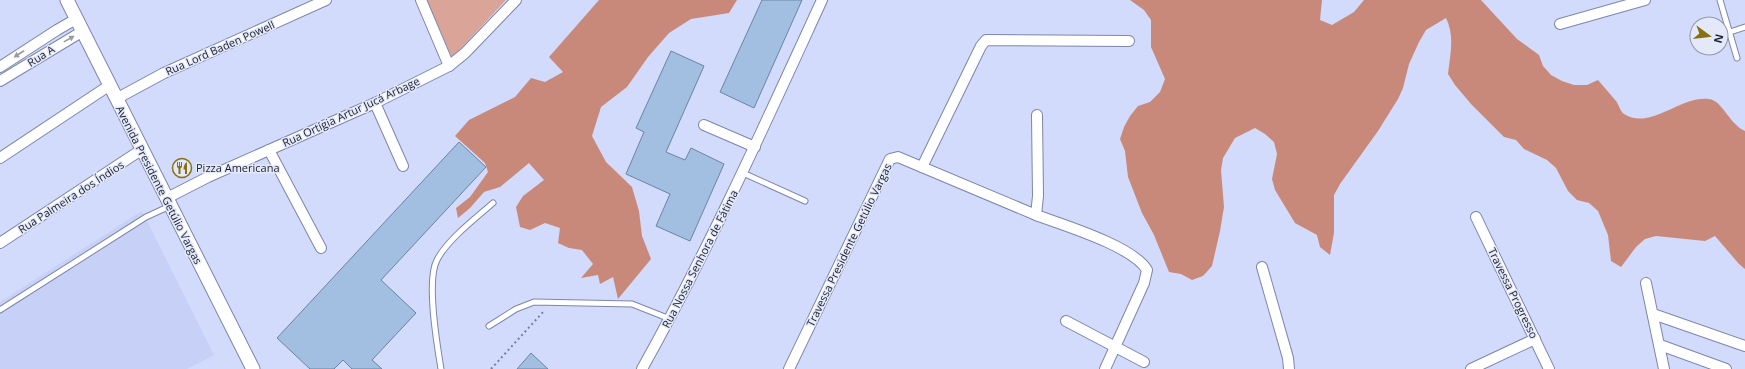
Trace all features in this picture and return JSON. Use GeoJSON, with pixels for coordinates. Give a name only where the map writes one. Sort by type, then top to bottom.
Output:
{"type":"FeatureCollection","features":[{"type":"Feature","properties":{"kind":"street","name":"Avenida Presidente Getúlio Vargas"},"geometry":{"type":"LineString","coordinates":[[67,0],[141,150],[169,202],[253,369]]}},
{"type":"Feature","properties":{"kind":"street","name":"Rua Lord Baden Powell"},"geometry":{"type":"LineString","coordinates":[[116,99],[164,74],[326,0]]}},
{"type":"Feature","properties":{"kind":"street"},"geometry":{"type":"LineString","coordinates":[[420,0],[449,66]]}},
{"type":"Feature","properties":{"kind":"street","name":"Rua Ortígia Artur Jucá Arbage"},"geometry":{"type":"LineString","coordinates":[[169,202],[269,150],[375,103],[449,66],[465,53],[516,0]]}},
{"type":"Feature","properties":{"kind":"street","name":"Rua Nossa Senhora de Fátima"},"geometry":{"type":"LineString","coordinates":[[642,369],[670,319],[743,172],[822,0]]}},
{"type":"Feature","properties":{"kind":"street"},"geometry":{"type":"LineString","coordinates":[[1560,24],[1645,0]]}},
{"type":"Feature","properties":{"kind":"street","name":"Rua A"},"geometry":{"type":"LineString","coordinates":[[0,67],[76,19]]}},
{"type":"Feature","properties":{"kind":"street","name":"Rua A"},"geometry":{"type":"LineString","coordinates":[[0,81],[83,32]]}},
{"type":"Feature","properties":{"kind":"street"},"geometry":{"type":"LineString","coordinates":[[922,167],[981,46],[986,40],[1129,41]]}},
{"type":"Feature","properties":{"kind":"street"},"geometry":{"type":"LineString","coordinates":[[0,158],[110,85]]}},
{"type":"Feature","properties":{"kind":"street"},"geometry":{"type":"LineString","coordinates":[[375,103],[403,166]]}},
{"type":"Feature","properties":{"kind":"street"},"geometry":{"type":"LineString","coordinates":[[1036,215],[1038,196],[1037,115]]}},
{"type":"Feature","properties":{"kind":"street"},"geometry":{"type":"LineString","coordinates":[[704,126],[755,147]]}},
{"type":"Feature","properties":{"kind":"street","name":"Rua Palmeira dos Índios"},"geometry":{"type":"LineString","coordinates":[[0,243],[141,150]]}},
{"type":"Feature","properties":{"kind":"street"},"geometry":{"type":"LineString","coordinates":[[269,150],[321,248]]}},
{"type":"Feature","properties":{"kind":"street","name":"Travessa Presidente Getúlio Vargas"},"geometry":{"type":"LineString","coordinates":[[789,369],[888,162],[894,157],[898,157],[1036,215],[1122,248],[1144,264],[1147,270],[1144,283],[1115,346]]}},
{"type":"Feature","properties":{"kind":"street","name":"Travessa Progresso"},"geometry":{"type":"LineString","coordinates":[[1476,217],[1549,369]]}},
{"type":"Feature","properties":{"kind":"street"},"geometry":{"type":"LineString","coordinates":[[1262,267],[1288,358],[1289,369]]}},
{"type":"Feature","properties":{"kind":"street"},"geometry":{"type":"LineString","coordinates":[[1646,283],[1664,369]]}},
{"type":"Feature","properties":{"kind":"street"},"geometry":{"type":"LineString","coordinates":[[1653,314],[1745,346]]}},
{"type":"Feature","properties":{"kind":"street"},"geometry":{"type":"LineString","coordinates":[[1066,321],[1144,362]]}},
{"type":"Feature","properties":{"kind":"street"},"geometry":{"type":"LineString","coordinates":[[1471,369],[1535,339]]}},
{"type":"Feature","properties":{"kind":"street"},"geometry":{"type":"LineString","coordinates":[[1660,345],[1726,369]]}},
{"type":"Feature","properties":{"kind":"street"},"geometry":{"type":"LineString","coordinates":[[1105,369],[1115,346]]}},
{"type":"Feature","properties":{"kind":"lane"},"geometry":{"type":"LineString","coordinates":[[1720,0],[1737,58]]}},
{"type":"Feature","properties":{"kind":"lane"},"geometry":{"type":"LineString","coordinates":[[1730,32],[1745,27]]}},
{"type":"Feature","properties":{"kind":"lane"},"geometry":{"type":"LineString","coordinates":[[743,172],[805,201]]}},
{"type":"Feature","properties":{"kind":"lane"},"geometry":{"type":"LineString","coordinates":[[0,310],[169,202]]}},
{"type":"Feature","properties":{"kind":"lane"},"geometry":{"type":"LineString","coordinates":[[441,369],[436,338],[432,283],[433,267],[446,247],[493,203]]}},
{"type":"Feature","properties":{"kind":"lane"},"geometry":{"type":"LineString","coordinates":[[489,326],[516,309],[534,302],[632,304],[670,319]]}},
{"type":"Feature","properties":{"kind":"path"},"geometry":{"type":"LineString","coordinates":[[491,369],[551,302]]}},
{"type":"Feature","properties":{"kind":"shaded area"},"geometry":{"type":"Polygon","coordinates":[[[427,0],[506,0],[452,58],[427,0]]]}},
{"type":"Feature","properties":{"kind":"shaded area"},"geometry":{"type":"Polygon","coordinates":[[[599,0],[737,0],[729,13],[691,19],[669,33],[648,57],[627,87],[601,107],[592,136],[606,162],[632,187],[639,211],[642,236],[651,259],[618,299],[613,277],[600,284],[598,275],[581,278],[593,264],[582,250],[569,248],[558,243],[560,228],[545,223],[530,230],[520,227],[516,207],[523,196],[544,180],[529,163],[500,187],[484,192],[470,208],[458,218],[456,208],[470,197],[488,172],[485,163],[455,136],[469,120],[515,97],[531,78],[545,82],[563,72],[549,57],[599,0]]]}},
{"type":"Feature","properties":{"kind":"shaded area"},"geometry":{"type":"Polygon","coordinates":[[[1130,0],[1322,0],[1320,20],[1332,25],[1354,12],[1364,0],[1481,0],[1517,39],[1539,55],[1543,66],[1551,75],[1574,85],[1587,85],[1598,80],[1616,101],[1624,114],[1634,118],[1644,118],[1655,116],[1698,99],[1709,99],[1714,101],[1739,128],[1745,131],[1745,269],[1715,236],[1705,241],[1656,236],[1645,239],[1636,247],[1621,267],[1611,261],[1608,235],[1598,211],[1589,203],[1577,200],[1568,191],[1556,168],[1547,160],[1524,149],[1516,140],[1504,137],[1471,104],[1455,85],[1448,74],[1451,39],[1449,25],[1446,18],[1426,30],[1409,64],[1403,88],[1398,99],[1334,195],[1334,233],[1330,255],[1320,247],[1317,235],[1295,223],[1275,190],[1272,179],[1277,154],[1274,142],[1255,128],[1235,138],[1223,158],[1221,170],[1224,207],[1212,266],[1203,276],[1192,280],[1181,274],[1169,272],[1154,235],[1142,213],[1128,177],[1125,151],[1120,139],[1130,116],[1138,106],[1150,102],[1160,92],[1165,79],[1151,47],[1151,20],[1144,10],[1130,0]]]}},
{"type":"Feature","properties":{"kind":"shaded area"},"geometry":{"type":"Polygon","coordinates":[[[142,211],[214,355],[187,369],[0,369],[0,302],[142,211]]]}},
{"type":"Feature","properties":{"kind":"building"},"geometry":{"type":"Polygon","coordinates":[[[762,0],[802,0],[754,108],[720,92],[762,0]]]}},
{"type":"Feature","properties":{"kind":"building"},"geometry":{"type":"Polygon","coordinates":[[[671,51],[704,66],[666,152],[685,160],[691,148],[724,164],[690,241],[656,226],[670,194],[626,174],[644,132],[636,128],[671,51]]]}},
{"type":"Feature","properties":{"kind":"building"},"geometry":{"type":"Polygon","coordinates":[[[459,142],[486,167],[381,280],[416,313],[372,360],[382,369],[352,369],[343,360],[334,369],[310,369],[277,338],[459,142]]]}},
{"type":"Feature","properties":{"kind":"building"},"geometry":{"type":"Polygon","coordinates":[[[531,353],[548,369],[517,369],[531,353]]]}},
{"type":"Feature","properties":{"kind":"place","name":"Pizza Americana"},"geometry":{"type":"Point","coordinates":[182,168]}}]}
